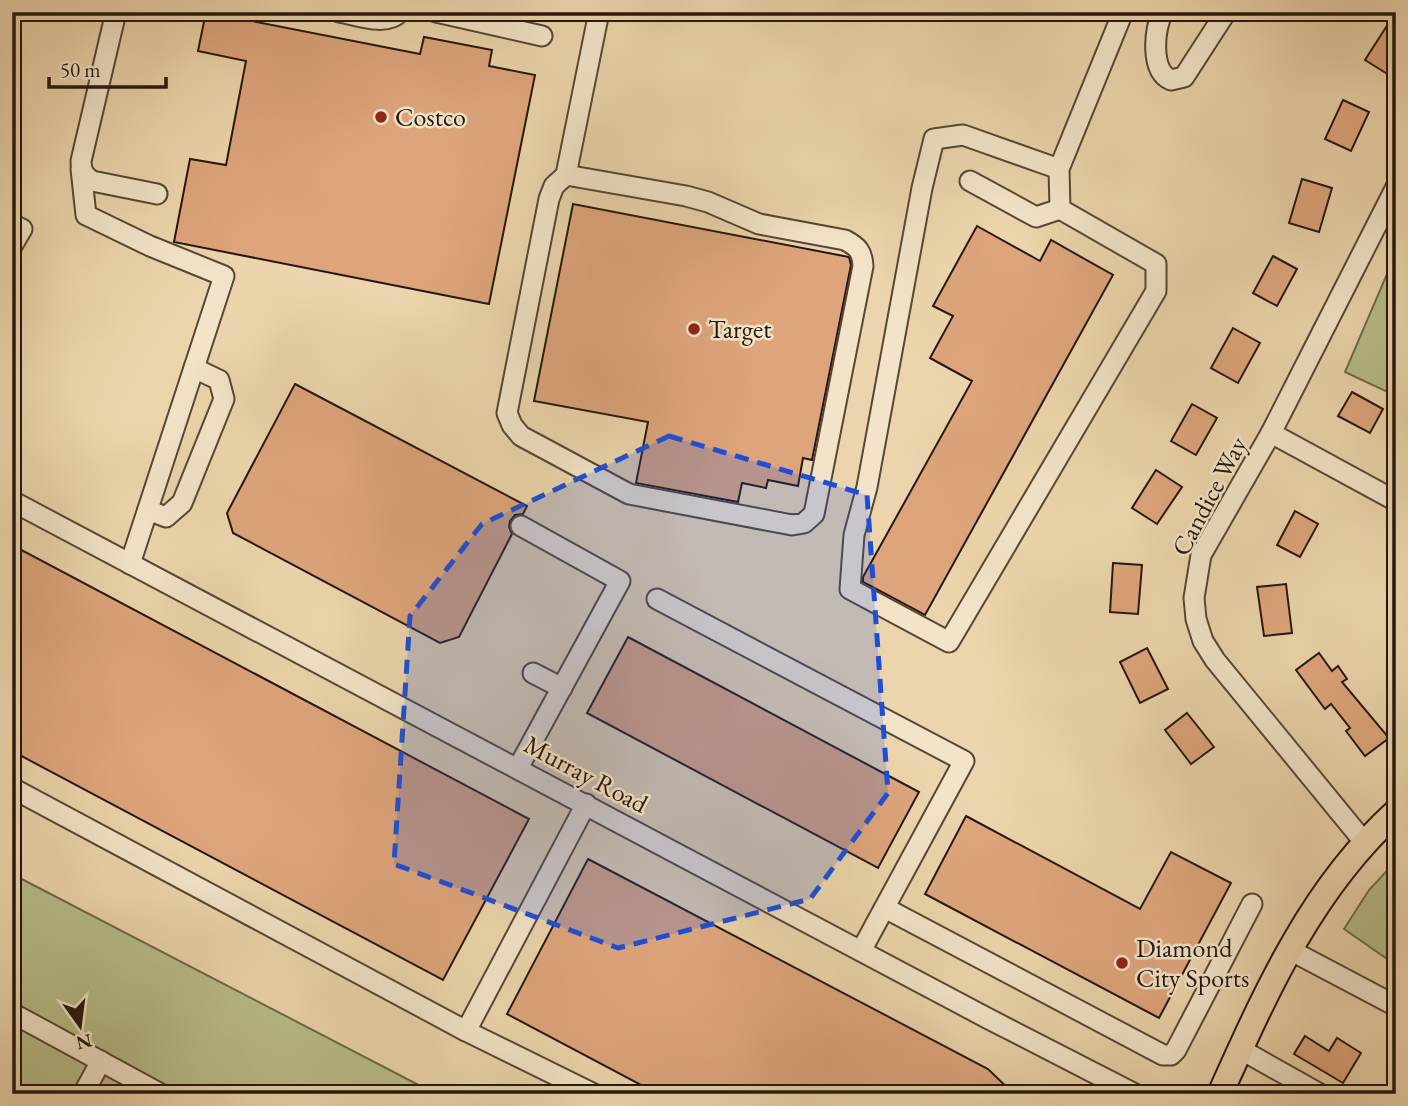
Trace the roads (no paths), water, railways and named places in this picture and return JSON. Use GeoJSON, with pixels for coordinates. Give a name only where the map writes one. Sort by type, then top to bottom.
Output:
{"type":"FeatureCollection","features":[{"type":"Feature","properties":{"kind":"main road"},"geometry":{"type":"LineString","coordinates":[[1221,1093],[1288,949],[1322,895],[1364,844],[1396,812]]}},
{"type":"Feature","properties":{"kind":"street"},"geometry":{"type":"LineString","coordinates":[[116,12],[81,161],[86,215],[150,246],[224,276],[130,564]]}},
{"type":"Feature","properties":{"kind":"street"},"geometry":{"type":"LineString","coordinates":[[339,12],[389,19],[400,12]]}},
{"type":"Feature","properties":{"kind":"street"},"geometry":{"type":"LineString","coordinates":[[436,12],[542,36]]}},
{"type":"Feature","properties":{"kind":"street"},"geometry":{"type":"LineString","coordinates":[[566,175],[686,196],[708,202],[759,224],[845,240],[857,246],[862,255],[863,266],[814,514],[804,523],[792,525],[629,494],[521,436],[507,413],[549,199],[554,186],[566,175],[598,12]]}},
{"type":"Feature","properties":{"kind":"street"},"geometry":{"type":"LineString","coordinates":[[1060,209],[1059,169],[1123,12]]}},
{"type":"Feature","properties":{"kind":"street"},"geometry":{"type":"LineString","coordinates":[[1163,12],[1157,31],[1157,65],[1164,77],[1171,80],[1184,77],[1226,12]]}},
{"type":"Feature","properties":{"kind":"street"},"geometry":{"type":"LineString","coordinates":[[970,181],[1036,216],[1060,209],[1156,264],[1156,291],[949,642],[850,589],[854,535],[867,487],[922,188],[934,139],[963,135],[1059,169]]}},
{"type":"Feature","properties":{"kind":"street"},"geometry":{"type":"LineString","coordinates":[[81,169],[92,181],[157,194]]}},
{"type":"Feature","properties":{"kind":"street","name":"Candice Way"},"geometry":{"type":"LineString","coordinates":[[1364,844],[1215,660],[1203,641],[1196,619],[1194,598],[1201,555],[1271,433],[1396,187]]}},
{"type":"Feature","properties":{"kind":"street"},"geometry":{"type":"LineString","coordinates":[[12,224],[22,229],[12,246]]}},
{"type":"Feature","properties":{"kind":"street"},"geometry":{"type":"LineString","coordinates":[[148,510],[166,517],[182,503],[224,399],[219,380],[194,368]]}},
{"type":"Feature","properties":{"kind":"street"},"geometry":{"type":"LineString","coordinates":[[1271,433],[1396,501]]}},
{"type":"Feature","properties":{"kind":"street","name":"Murray Road"},"geometry":{"type":"LineString","coordinates":[[12,501],[861,951],[1106,1087],[1135,1094]]}},
{"type":"Feature","properties":{"kind":"street"},"geometry":{"type":"LineString","coordinates":[[518,768],[620,581],[521,526]]}},
{"type":"Feature","properties":{"kind":"street"},"geometry":{"type":"LineString","coordinates":[[657,599],[964,761],[861,951]]}},
{"type":"Feature","properties":{"kind":"street"},"geometry":{"type":"LineString","coordinates":[[533,673],[562,688]]}},
{"type":"Feature","properties":{"kind":"street"},"geometry":{"type":"LineString","coordinates":[[12,788],[466,1031],[594,1094]]}},
{"type":"Feature","properties":{"kind":"street"},"geometry":{"type":"LineString","coordinates":[[466,1031],[586,804]]}},
{"type":"Feature","properties":{"kind":"street"},"geometry":{"type":"LineString","coordinates":[[885,908],[1163,1055],[1171,1055],[1252,904]]}},
{"type":"Feature","properties":{"kind":"street"},"geometry":{"type":"LineString","coordinates":[[1288,949],[1396,1006]]}},
{"type":"Feature","properties":{"kind":"street"},"geometry":{"type":"LineString","coordinates":[[12,1013],[161,1094]]}},
{"type":"Feature","properties":{"kind":"street"},"geometry":{"type":"LineString","coordinates":[[1240,1049],[1320,1094]]}},
{"type":"Feature","properties":{"kind":"street"},"geometry":{"type":"LineString","coordinates":[[83,1094],[101,1061]]}},
{"type":"Feature","properties":{"kind":"place","name":"Costco"},"geometry":{"type":"Point","coordinates":[381,117]}},
{"type":"Feature","properties":{"kind":"place","name":"Target"},"geometry":{"type":"Point","coordinates":[694,329]}},
{"type":"Feature","properties":{"kind":"place","name":"Diamond City Sports"},"geometry":{"type":"Point","coordinates":[1122,963]}}]}
